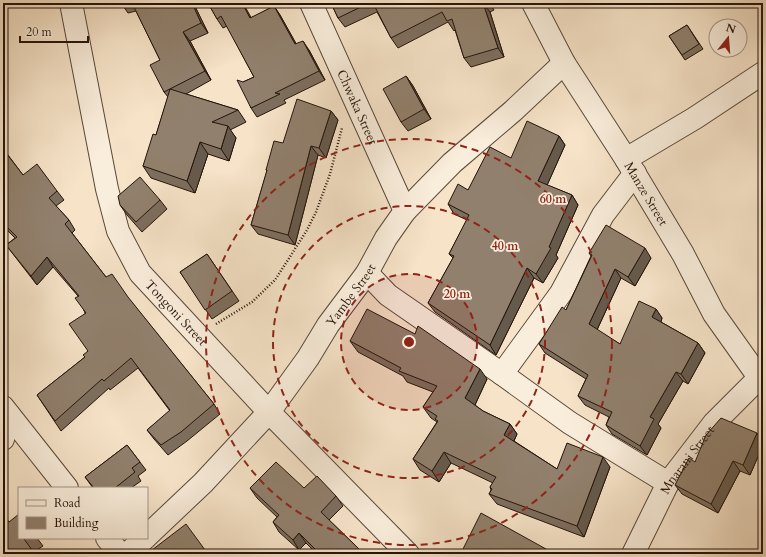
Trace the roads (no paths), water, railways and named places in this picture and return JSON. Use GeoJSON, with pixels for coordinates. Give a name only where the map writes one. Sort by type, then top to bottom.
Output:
{"type":"FeatureCollection","features":[{"type":"Feature","properties":{"kind":"street","name":"Tongoni Street"},"geometry":{"type":"LineString","coordinates":[[71,3],[104,174],[118,231],[140,273],[269,412],[408,554]]}},
{"type":"Feature","properties":{"kind":"street","name":"Chwaka Street"},"geometry":{"type":"LineString","coordinates":[[311,3],[405,211]]}},
{"type":"Feature","properties":{"kind":"street","name":"Manze Street"},"geometry":{"type":"LineString","coordinates":[[533,3],[564,63],[630,166],[683,254],[714,314],[761,381]]}},
{"type":"Feature","properties":{"kind":"street","name":"Yambe Street"},"geometry":{"type":"LineString","coordinates":[[148,535],[203,483],[269,412],[308,358],[328,326],[367,273],[386,238],[405,211],[452,163],[513,111],[564,63]]}},
{"type":"Feature","properties":{"kind":"street"},"geometry":{"type":"LineString","coordinates":[[502,374],[561,293],[630,166],[763,73]]}},
{"type":"Feature","properties":{"kind":"street"},"geometry":{"type":"LineString","coordinates":[[367,273],[388,295],[570,423],[668,482]]}},
{"type":"Feature","properties":{"kind":"street","name":"Mnarani Street"},"geometry":{"type":"LineString","coordinates":[[633,554],[668,482],[714,423],[761,381]]}},
{"type":"Feature","properties":{"kind":"street"},"geometry":{"type":"LineString","coordinates":[[3,439],[6,411]]}},
{"type":"Feature","properties":{"kind":"street"},"geometry":{"type":"LineString","coordinates":[[6,411],[66,487]]}},
{"type":"Feature","properties":{"kind":"street"},"geometry":{"type":"LineString","coordinates":[[108,539],[120,554]]}},
{"type":"Feature","properties":{"kind":"street"},"geometry":{"type":"LineString","coordinates":[[127,554],[143,539]]}}]}
